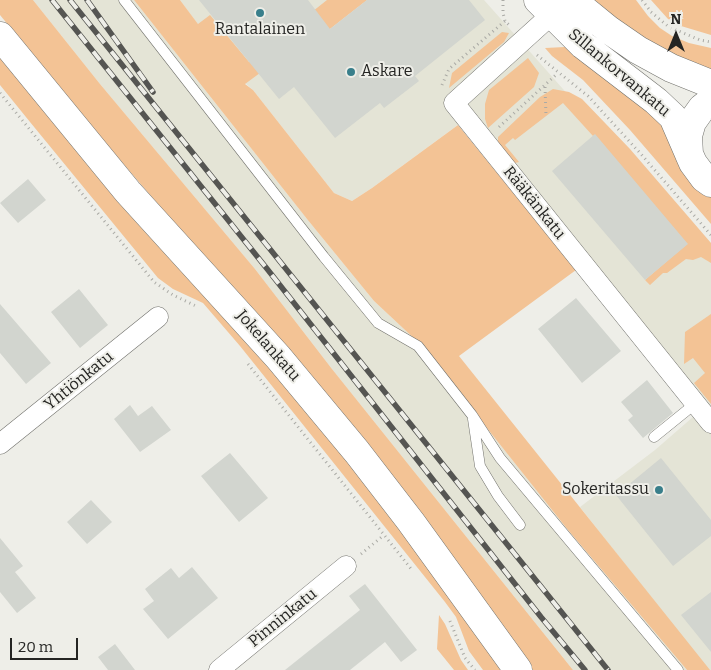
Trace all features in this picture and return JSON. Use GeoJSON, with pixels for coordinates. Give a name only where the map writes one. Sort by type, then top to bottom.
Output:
{"type":"FeatureCollection","features":[{"type":"Feature","properties":{"kind":"street"},"geometry":{"type":"LineString","coordinates":[[454,104],[523,40],[557,4]]}},
{"type":"Feature","properties":{"kind":"street","name":"Sillankorvankatu"},"geometry":{"type":"LineString","coordinates":[[557,4],[609,30],[638,50],[671,68],[711,84]]}},
{"type":"Feature","properties":{"kind":"street","name":"Sillankorvankatu"},"geometry":{"type":"LineString","coordinates":[[557,4],[583,45],[673,116],[693,164],[704,178],[711,183]]}},
{"type":"Feature","properties":{"kind":"street","name":"Jokelankatu"},"geometry":{"type":"LineString","coordinates":[[0,36],[128,192],[278,357],[357,452],[412,522],[518,670]]}},
{"type":"Feature","properties":{"kind":"street"},"geometry":{"type":"LineString","coordinates":[[689,154],[688,136],[692,122],[702,108],[711,101]]}},
{"type":"Feature","properties":{"kind":"street","name":"Rääkänkatu"},"geometry":{"type":"LineString","coordinates":[[454,104],[711,423]]}},
{"type":"Feature","properties":{"kind":"street","name":"Yhtiönkatu"},"geometry":{"type":"LineString","coordinates":[[0,444],[158,317]]}},
{"type":"Feature","properties":{"kind":"street","name":"Pinninkatu"},"geometry":{"type":"LineString","coordinates":[[219,670],[346,566]]}},
{"type":"Feature","properties":{"kind":"lane"},"geometry":{"type":"LineString","coordinates":[[124,0],[306,234],[378,323],[418,346],[472,415],[500,458],[678,670]]}},
{"type":"Feature","properties":{"kind":"lane"},"geometry":{"type":"LineString","coordinates":[[654,437],[696,404]]}},
{"type":"Feature","properties":{"kind":"lane"},"geometry":{"type":"LineString","coordinates":[[472,415],[480,466],[498,496],[520,525]]}},
{"type":"Feature","properties":{"kind":"path"},"geometry":{"type":"LineString","coordinates":[[503,0],[505,22],[534,54],[588,96],[711,235]]}},
{"type":"Feature","properties":{"kind":"path"},"geometry":{"type":"LineString","coordinates":[[642,0],[651,12],[670,28],[700,40],[711,42]]}},
{"type":"Feature","properties":{"kind":"path"},"geometry":{"type":"LineString","coordinates":[[454,104],[444,92],[442,86],[449,69],[505,22]]}},
{"type":"Feature","properties":{"kind":"path"},"geometry":{"type":"LineString","coordinates":[[484,140],[558,73]]}},
{"type":"Feature","properties":{"kind":"path"},"geometry":{"type":"LineString","coordinates":[[545,86],[546,116]]}},
{"type":"Feature","properties":{"kind":"path"},"geometry":{"type":"LineString","coordinates":[[0,93],[154,282],[172,295],[200,308]]}},
{"type":"Feature","properties":{"kind":"path"},"geometry":{"type":"LineString","coordinates":[[246,362],[415,573]]}},
{"type":"Feature","properties":{"kind":"path"},"geometry":{"type":"LineString","coordinates":[[346,566],[384,535]]}},
{"type":"Feature","properties":{"kind":"path"},"geometry":{"type":"LineString","coordinates":[[449,619],[465,658],[475,670]]}},
{"type":"Feature","properties":{"kind":"shaded area"},"geometry":{"type":"Polygon","coordinates":[[[0,0],[33,0],[100,84],[255,269],[332,369],[573,670],[533,670],[453,559],[0,15],[0,0]]]}},
{"type":"Feature","properties":{"kind":"shaded area"},"geometry":{"type":"Polygon","coordinates":[[[33,0],[134,0],[374,301],[420,344],[568,530],[687,670],[573,670],[332,369],[255,269],[100,84],[33,0]]]}},
{"type":"Feature","properties":{"kind":"shaded area"},"geometry":{"type":"Polygon","coordinates":[[[134,0],[180,0],[198,24],[210,15],[249,62],[327,0],[367,0],[294,57],[283,56],[245,84],[253,90],[334,193],[352,201],[458,125],[576,270],[459,356],[710,670],[687,670],[568,530],[420,344],[374,301],[134,0]]]}},
{"type":"Feature","properties":{"kind":"shaded area"},"geometry":{"type":"Polygon","coordinates":[[[180,0],[484,0],[711,250],[711,670],[708,670],[580,507],[655,450],[701,410],[466,119],[352,201],[334,193],[253,90],[235,74],[180,0]]]}},
{"type":"Feature","properties":{"kind":"shaded area"},"geometry":{"type":"Polygon","coordinates":[[[588,0],[636,0],[660,28],[672,36],[689,43],[711,48],[711,73],[675,60],[588,0]]]}},
{"type":"Feature","properties":{"kind":"shaded area"},"geometry":{"type":"Polygon","coordinates":[[[651,0],[711,0],[711,35],[681,26],[668,19],[651,0]]]}},
{"type":"Feature","properties":{"kind":"shaded area"},"geometry":{"type":"Polygon","coordinates":[[[502,32],[509,33],[504,42],[449,88],[452,73],[502,32]]]}},
{"type":"Feature","properties":{"kind":"shaded area"},"geometry":{"type":"Polygon","coordinates":[[[565,47],[580,54],[659,114],[683,173],[694,184],[711,196],[711,224],[630,130],[583,80],[552,56],[545,48],[565,47]]]}},
{"type":"Feature","properties":{"kind":"shaded area"},"geometry":{"type":"Polygon","coordinates":[[[0,55],[262,355],[408,538],[503,670],[483,670],[469,651],[456,617],[445,602],[240,346],[203,303],[173,289],[158,278],[30,122],[0,85],[0,55]]]}},
{"type":"Feature","properties":{"kind":"shaded area"},"geometry":{"type":"Polygon","coordinates":[[[528,58],[539,73],[534,87],[488,128],[485,119],[485,104],[489,90],[528,58]]]}},
{"type":"Feature","properties":{"kind":"shaded area"},"geometry":{"type":"Polygon","coordinates":[[[553,89],[569,92],[582,99],[630,149],[711,243],[711,263],[701,257],[693,260],[686,259],[667,273],[663,273],[650,285],[645,280],[687,244],[595,135],[593,136],[563,103],[515,140],[513,138],[505,145],[519,162],[515,163],[498,143],[498,137],[540,97],[553,89]]]}},
{"type":"Feature","properties":{"kind":"shaded area"},"geometry":{"type":"Polygon","coordinates":[[[711,314],[711,404],[694,383],[705,373],[693,358],[684,364],[685,332],[711,314]]]}},
{"type":"Feature","properties":{"kind":"shaded area"},"geometry":{"type":"Polygon","coordinates":[[[439,615],[461,660],[468,670],[454,670],[437,649],[439,615]]]}},
{"type":"Feature","properties":{"kind":"building","name":"Askare"},"geometry":{"type":"Polygon","coordinates":[[[199,0],[308,0],[330,29],[367,0],[469,0],[485,20],[415,76],[419,81],[384,108],[380,103],[335,138],[294,87],[279,99],[199,0]]]}},
{"type":"Feature","properties":{"kind":"building"},"geometry":{"type":"Polygon","coordinates":[[[595,134],[688,244],[645,280],[552,171],[595,134]]]}},
{"type":"Feature","properties":{"kind":"building"},"geometry":{"type":"Polygon","coordinates":[[[28,179],[46,200],[18,223],[0,203],[28,179]]]}},
{"type":"Feature","properties":{"kind":"building"},"geometry":{"type":"Polygon","coordinates":[[[79,289],[108,325],[80,348],[51,312],[79,289]]]}},
{"type":"Feature","properties":{"kind":"building"},"geometry":{"type":"Polygon","coordinates":[[[576,298],[621,351],[582,383],[538,329],[576,298]]]}},
{"type":"Feature","properties":{"kind":"building"},"geometry":{"type":"Polygon","coordinates":[[[0,304],[51,363],[26,384],[0,353],[0,304]]]}},
{"type":"Feature","properties":{"kind":"building"},"geometry":{"type":"Polygon","coordinates":[[[647,380],[673,413],[643,438],[628,420],[633,416],[621,402],[647,380]]]}},
{"type":"Feature","properties":{"kind":"building"},"geometry":{"type":"Polygon","coordinates":[[[130,405],[138,416],[152,406],[171,430],[140,452],[114,419],[130,405]]]}},
{"type":"Feature","properties":{"kind":"building"},"geometry":{"type":"Polygon","coordinates":[[[230,453],[268,498],[239,522],[201,476],[230,453]]]}},
{"type":"Feature","properties":{"kind":"building"},"geometry":{"type":"Polygon","coordinates":[[[661,458],[711,520],[711,536],[673,566],[616,495],[661,458]]]}},
{"type":"Feature","properties":{"kind":"building"},"geometry":{"type":"Polygon","coordinates":[[[91,500],[112,522],[87,544],[67,522],[91,500]]]}},
{"type":"Feature","properties":{"kind":"building"},"geometry":{"type":"Polygon","coordinates":[[[0,538],[23,566],[15,572],[36,598],[17,613],[0,592],[0,538]]]}},
{"type":"Feature","properties":{"kind":"building"},"geometry":{"type":"Polygon","coordinates":[[[192,567],[218,598],[168,639],[143,609],[154,601],[145,589],[171,568],[179,578],[192,567]]]}},
{"type":"Feature","properties":{"kind":"building"},"geometry":{"type":"Polygon","coordinates":[[[365,584],[417,650],[401,662],[385,642],[350,670],[285,670],[360,610],[349,596],[365,584]]]}},
{"type":"Feature","properties":{"kind":"building"},"geometry":{"type":"Polygon","coordinates":[[[711,592],[711,652],[681,615],[711,592]]]}},
{"type":"Feature","properties":{"kind":"building"},"geometry":{"type":"Polygon","coordinates":[[[115,644],[135,670],[108,670],[98,657],[115,644]]]}},
{"type":"Feature","properties":{"kind":"railway"},"geometry":{"type":"LineString","coordinates":[[52,0],[585,670]]}},
{"type":"Feature","properties":{"kind":"railway"},"geometry":{"type":"LineString","coordinates":[[70,0],[608,670]]}},
{"type":"Feature","properties":{"kind":"railway"},"geometry":{"type":"LineString","coordinates":[[87,0],[153,92]]}},
{"type":"Feature","properties":{"kind":"place","name":"Rantalainen"},"geometry":{"type":"Point","coordinates":[260,13]}},
{"type":"Feature","properties":{"kind":"place","name":"Askare"},"geometry":{"type":"Point","coordinates":[351,72]}},
{"type":"Feature","properties":{"kind":"place","name":"Sokeritassu"},"geometry":{"type":"Point","coordinates":[659,490]}}]}
